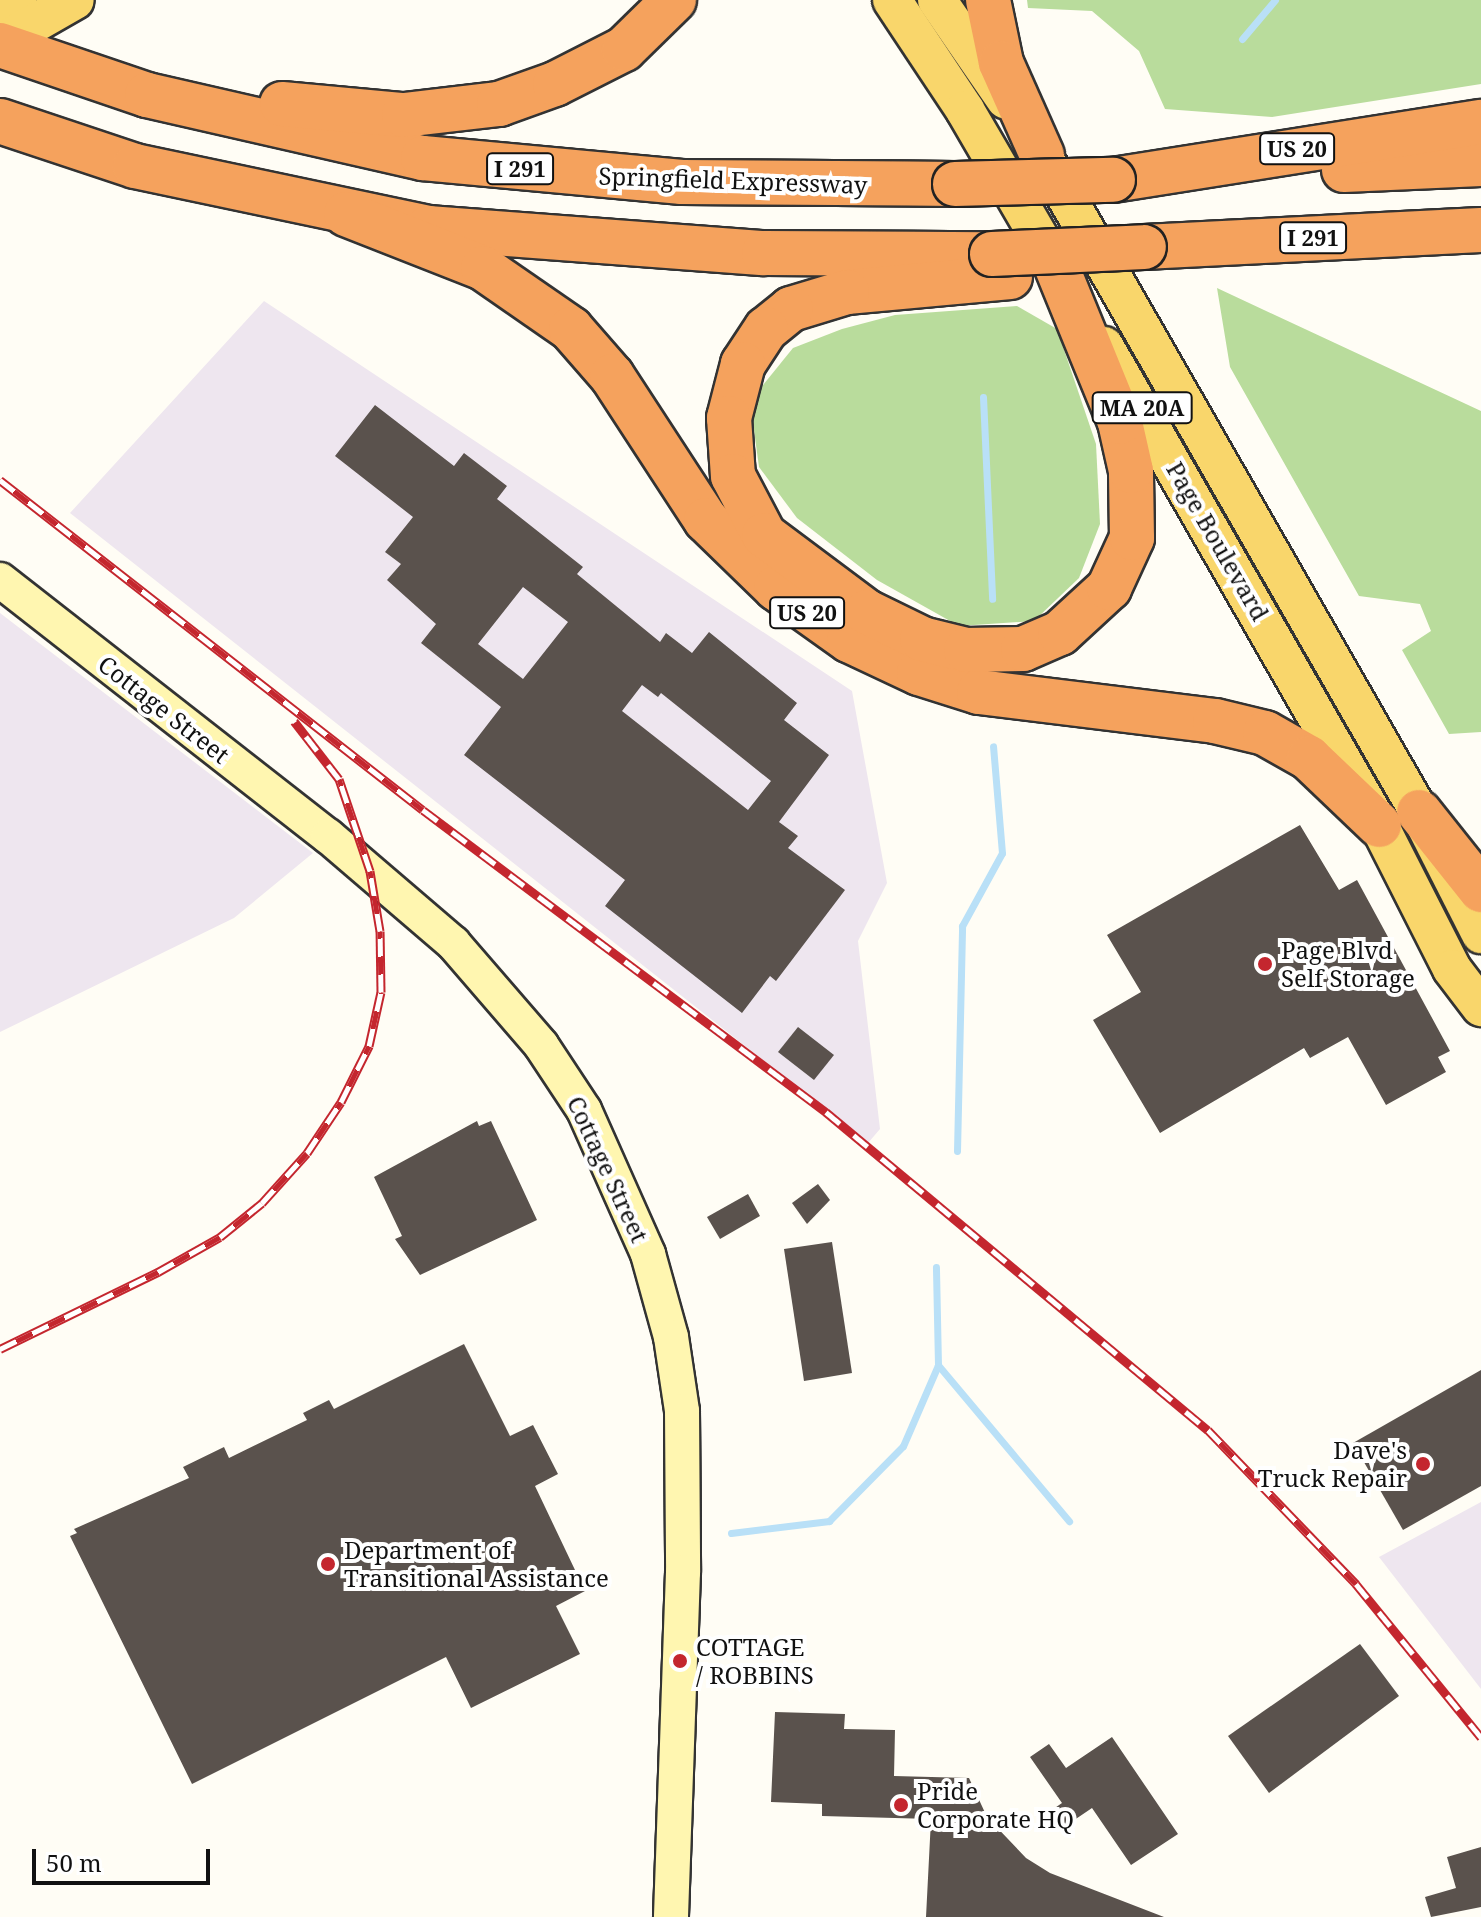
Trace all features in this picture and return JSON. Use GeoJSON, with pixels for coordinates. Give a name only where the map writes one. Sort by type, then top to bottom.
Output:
{"type":"FeatureCollection","features":[{"type":"Feature","properties":{"kind":"highway"},"geometry":{"type":"LineString","coordinates":[[94,79],[382,115],[482,107],[555,84],[616,54],[674,0]]}},
{"type":"Feature","properties":{"kind":"highway"},"geometry":{"type":"LineString","coordinates":[[988,0],[1001,63],[1042,155]]}},
{"type":"Feature","properties":{"kind":"highway","name":"Springfield Expressway"},"geometry":{"type":"LineString","coordinates":[[0,44],[94,79],[311,136],[467,164],[739,185],[1113,180],[1481,164]]}},
{"type":"Feature","properties":{"kind":"highway","name":"I 291"},"geometry":{"type":"LineString","coordinates":[[0,121],[135,166],[346,214],[428,228],[591,244],[1001,265],[1480,230]]}},
{"type":"Feature","properties":{"kind":"highway","name":"US 20"},"geometry":{"type":"LineString","coordinates":[[1113,180],[1481,122]]}},
{"type":"Feature","properties":{"kind":"highway","name":"US 20"},"geometry":{"type":"LineString","coordinates":[[346,214],[483,268],[571,329],[612,376],[706,520],[776,588],[849,640],[919,673],[979,692],[1252,729],[1309,758],[1379,825]]}},
{"type":"Feature","properties":{"kind":"highway"},"geometry":{"type":"LineString","coordinates":[[1001,265],[847,292],[791,309],[766,329],[748,357],[734,388],[729,418],[733,476],[764,535],[867,612],[922,639],[966,650],[1023,649],[1060,633],[1109,588],[1132,538],[1131,471],[1120,422],[1056,265]]}},
{"type":"Feature","properties":{"kind":"highway"},"geometry":{"type":"LineString","coordinates":[[1419,812],[1481,890]]}},
{"type":"Feature","properties":{"kind":"main road"},"geometry":{"type":"LineString","coordinates":[[0,8],[75,0]]}},
{"type":"Feature","properties":{"kind":"main road","name":"Page Boulevard"},"geometry":{"type":"LineString","coordinates":[[892,0],[965,110],[1056,265],[1379,825],[1452,969],[1481,1007]]}},
{"type":"Feature","properties":{"kind":"main road","name":"Page Boulevard"},"geometry":{"type":"LineString","coordinates":[[937,0],[1042,155],[1419,812],[1481,934]]}},
{"type":"Feature","properties":{"kind":"main road"},"geometry":{"type":"LineString","coordinates":[[0,44],[25,7]]}},
{"type":"Feature","properties":{"kind":"main road","name":"Cottage Street"},"geometry":{"type":"LineString","coordinates":[[0,580],[328,836],[441,932],[496,988],[584,1110],[648,1254],[671,1337],[682,1411],[683,1572],[671,1917]]}},
{"type":"Feature","properties":{"kind":"shaded area"},"geometry":{"type":"Polygon","coordinates":[[[264,301],[852,691],[887,883],[858,941],[880,1129],[868,1143],[70,513],[264,301]]]}},
{"type":"Feature","properties":{"kind":"shaded area"},"geometry":{"type":"Polygon","coordinates":[[[0,613],[313,853],[234,918],[0,1032],[0,613]]]}},
{"type":"Feature","properties":{"kind":"shaded area"},"geometry":{"type":"Polygon","coordinates":[[[1481,1502],[1481,1689],[1379,1557],[1481,1502]]]}},
{"type":"Feature","properties":{"kind":"green space"},"geometry":{"type":"Polygon","coordinates":[[[1027,0],[1481,0],[1481,84],[1272,117],[1165,109],[1139,51],[1092,11],[1028,8],[1027,0]]]}},
{"type":"Feature","properties":{"kind":"green space"},"geometry":{"type":"Polygon","coordinates":[[[1217,288],[1481,411],[1481,732],[1449,734],[1402,650],[1431,631],[1420,604],[1359,596],[1230,367],[1217,288]]]}},
{"type":"Feature","properties":{"kind":"green space"},"geometry":{"type":"Polygon","coordinates":[[[1017,306],[1057,329],[1096,444],[1100,524],[1079,578],[1034,621],[959,626],[877,580],[797,518],[759,467],[750,401],[793,348],[842,329],[895,315],[1017,306]]]}},
{"type":"Feature","properties":{"kind":"building"},"geometry":{"type":"Polygon","coordinates":[[[375,405],[454,466],[464,453],[507,486],[497,499],[583,567],[577,574],[660,642],[666,633],[692,653],[709,632],[797,703],[784,720],[829,755],[779,822],[798,836],[788,848],[845,890],[776,981],[770,976],[742,1013],[605,906],[625,880],[464,755],[501,707],[421,643],[436,624],[387,580],[401,564],[385,552],[413,517],[335,456],[375,405]],[[523,587],[478,644],[523,679],[568,622],[523,587]],[[642,685],[622,711],[748,810],[771,781],[661,693],[658,697],[642,685]]]}},
{"type":"Feature","properties":{"kind":"building","name":"Page Blvd Self Storage"},"geometry":{"type":"Polygon","coordinates":[[[1300,825],[1339,890],[1357,880],[1450,1051],[1438,1057],[1446,1072],[1386,1105],[1348,1037],[1310,1058],[1304,1048],[1160,1133],[1093,1020],[1141,992],[1107,935],[1300,825]]]}},
{"type":"Feature","properties":{"kind":"building"},"geometry":{"type":"Polygon","coordinates":[[[798,1027],[834,1055],[814,1080],[778,1052],[798,1027]]]}},
{"type":"Feature","properties":{"kind":"building"},"geometry":{"type":"Polygon","coordinates":[[[477,1121],[479,1126],[491,1121],[537,1220],[420,1275],[395,1239],[402,1236],[374,1177],[477,1121]]]}},
{"type":"Feature","properties":{"kind":"building"},"geometry":{"type":"Polygon","coordinates":[[[818,1184],[830,1200],[807,1224],[792,1203],[818,1184]]]}},
{"type":"Feature","properties":{"kind":"building"},"geometry":{"type":"Polygon","coordinates":[[[748,1194],[760,1216],[720,1239],[707,1217],[748,1194]]]}},
{"type":"Feature","properties":{"kind":"building"},"geometry":{"type":"Polygon","coordinates":[[[832,1242],[852,1373],[804,1381],[784,1249],[832,1242]]]}},
{"type":"Feature","properties":{"kind":"building","name":"Department of Transitional Assistance"},"geometry":{"type":"Polygon","coordinates":[[[464,1344],[510,1436],[533,1425],[558,1474],[535,1486],[585,1591],[556,1606],[580,1654],[471,1708],[446,1657],[192,1784],[70,1536],[77,1533],[74,1529],[189,1478],[183,1467],[224,1447],[229,1458],[307,1420],[303,1413],[329,1400],[334,1409],[464,1344]]]}},
{"type":"Feature","properties":{"kind":"building","name":"Dave's Truck Repair"},"geometry":{"type":"Polygon","coordinates":[[[1481,1370],[1481,1486],[1403,1530],[1353,1443],[1481,1370]]]}},
{"type":"Feature","properties":{"kind":"building"},"geometry":{"type":"Polygon","coordinates":[[[1360,1644],[1399,1696],[1269,1793],[1228,1736],[1360,1644]]]}},
{"type":"Feature","properties":{"kind":"building","name":"Pride Corporate HQ"},"geometry":{"type":"Polygon","coordinates":[[[775,1712],[845,1714],[844,1729],[895,1730],[894,1776],[969,1778],[987,1817],[1026,1858],[1050,1873],[1164,1917],[926,1917],[931,1819],[822,1816],[822,1804],[771,1802],[775,1712]]]}},
{"type":"Feature","properties":{"kind":"building"},"geometry":{"type":"Polygon","coordinates":[[[1112,1737],[1178,1834],[1131,1865],[1092,1808],[1061,1829],[1049,1812],[1062,1803],[1030,1757],[1049,1744],[1066,1768],[1112,1737]]]}},
{"type":"Feature","properties":{"kind":"building"},"geometry":{"type":"Polygon","coordinates":[[[1481,1847],[1481,1907],[1431,1917],[1425,1897],[1456,1888],[1447,1857],[1481,1847]]]}},
{"type":"Feature","properties":{"kind":"waterway"},"geometry":{"type":"LineString","coordinates":[[1242,39],[1275,0]]}},
{"type":"Feature","properties":{"kind":"waterway"},"geometry":{"type":"LineString","coordinates":[[983,397],[992,599]]}},
{"type":"Feature","properties":{"kind":"waterway"},"geometry":{"type":"LineString","coordinates":[[957,1151],[962,926],[1002,853],[993,746]]}},
{"type":"Feature","properties":{"kind":"waterway"},"geometry":{"type":"LineString","coordinates":[[731,1533],[829,1521],[903,1446],[938,1365],[936,1267]]}},
{"type":"Feature","properties":{"kind":"waterway"},"geometry":{"type":"LineString","coordinates":[[938,1365],[1069,1521]]}},
{"type":"Feature","properties":{"kind":"railway"},"geometry":{"type":"LineString","coordinates":[[0,480],[423,810],[826,1112],[1208,1430],[1356,1584],[1481,1737]]}},
{"type":"Feature","properties":{"kind":"railway"},"geometry":{"type":"LineString","coordinates":[[0,1349],[158,1272],[220,1237],[262,1203],[307,1153],[341,1102],[369,1046],[381,992],[380,931],[370,871],[339,779],[294,721]]}},
{"type":"Feature","properties":{"kind":"place","name":"Page Blvd Self Storage"},"geometry":{"type":"Point","coordinates":[1265,964]}},
{"type":"Feature","properties":{"kind":"place","name":"Dave's Truck Repair"},"geometry":{"type":"Point","coordinates":[1423,1464]}},
{"type":"Feature","properties":{"kind":"place","name":"Department of Transitional Assistance"},"geometry":{"type":"Point","coordinates":[328,1564]}},
{"type":"Feature","properties":{"kind":"place","name":"COTTAGE / ROBBINS"},"geometry":{"type":"Point","coordinates":[680,1661]}},
{"type":"Feature","properties":{"kind":"place","name":"Pride Corporate HQ"},"geometry":{"type":"Point","coordinates":[901,1805]}}]}
